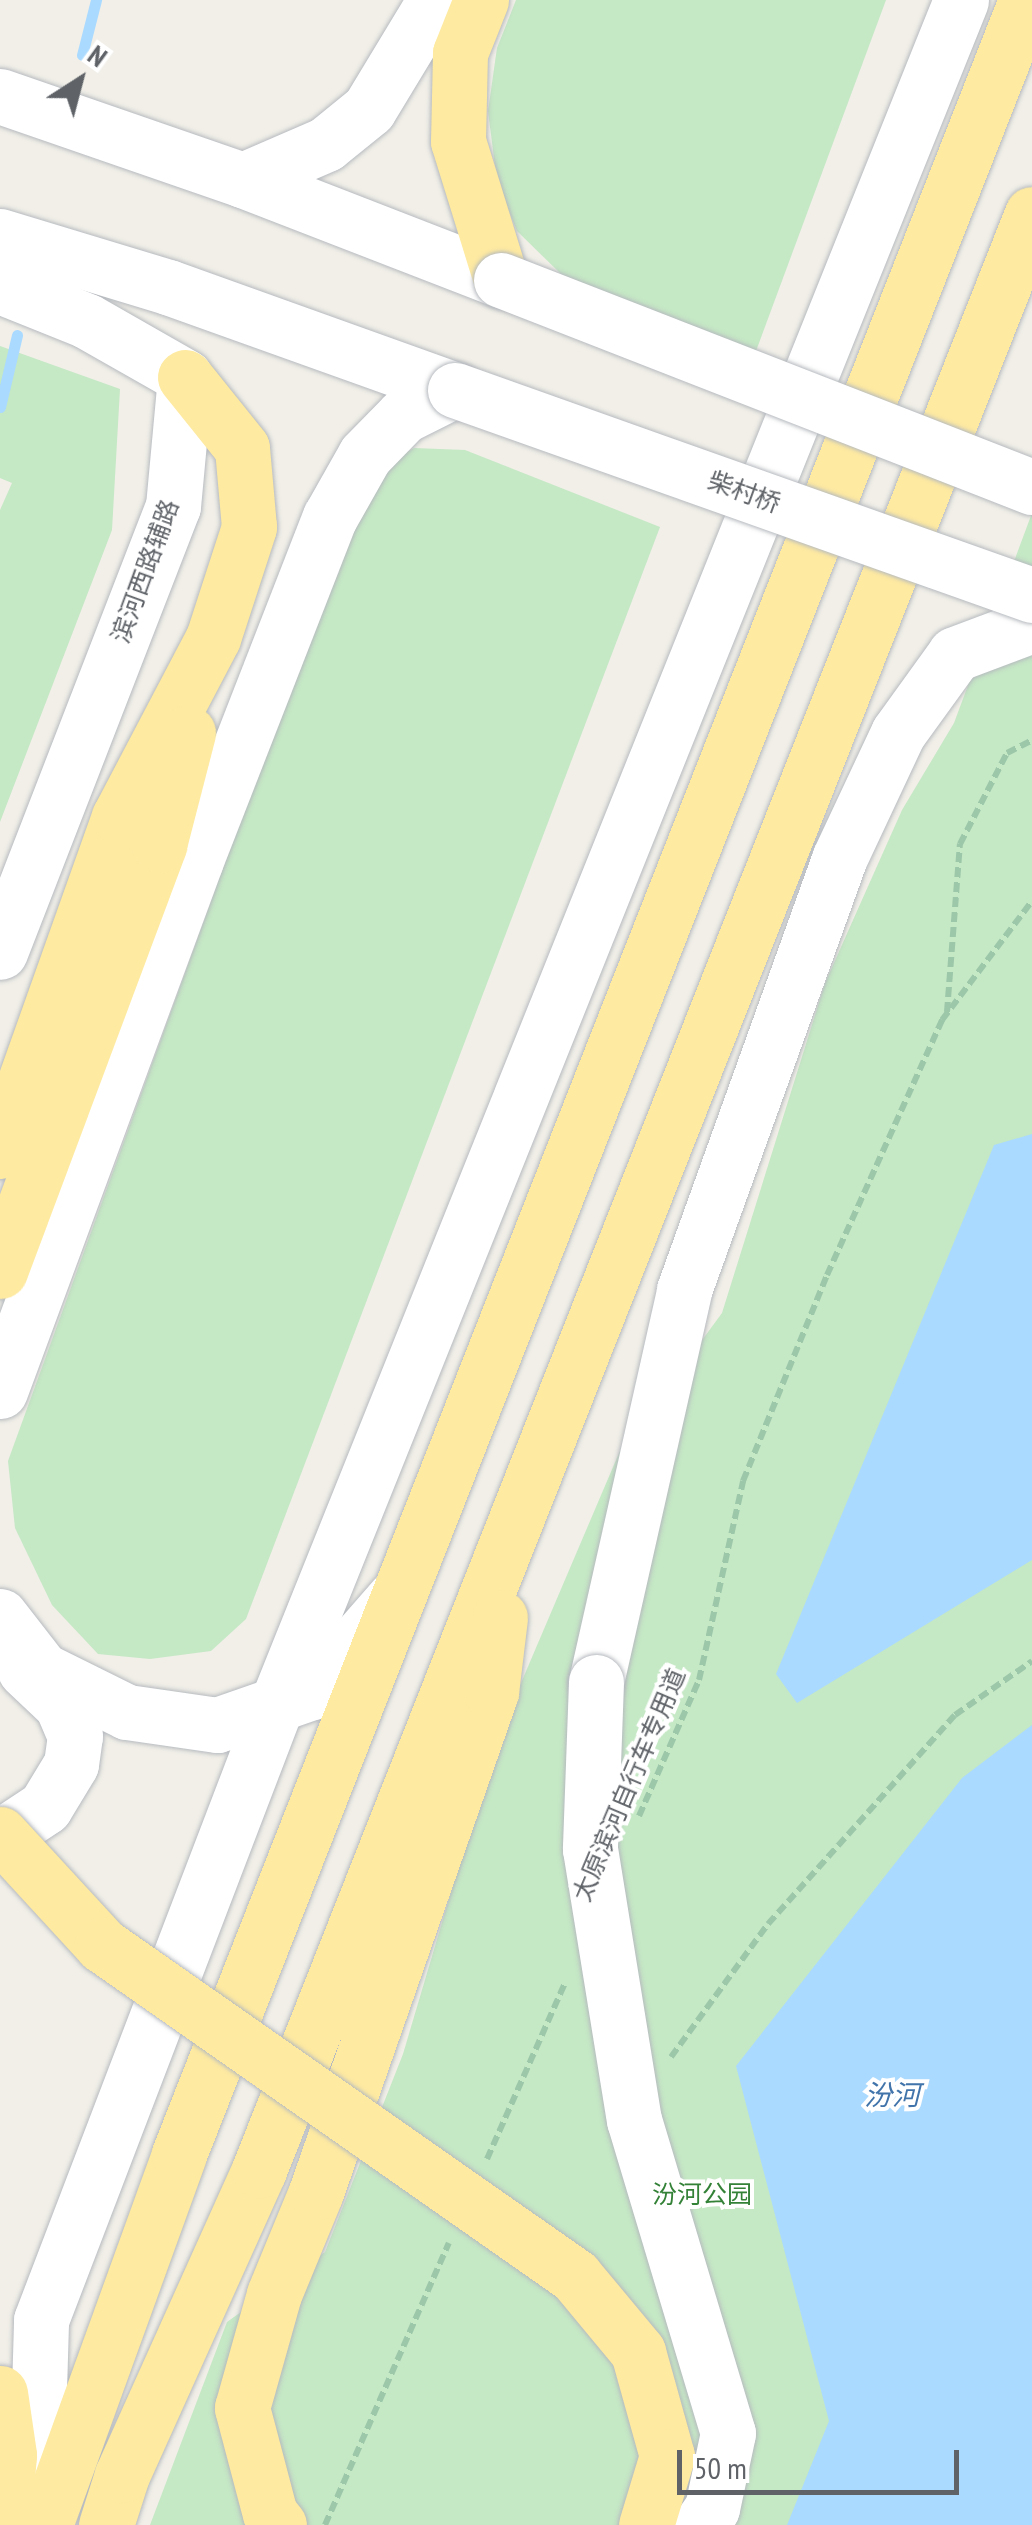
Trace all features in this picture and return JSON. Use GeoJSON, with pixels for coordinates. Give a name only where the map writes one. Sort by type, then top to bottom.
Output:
{"type":"FeatureCollection","features":[{"type":"Feature","properties":{"kind":"highway"},"geometry":{"type":"LineString","coordinates":[[482,0],[460,53],[458,141],[501,280]]}},
{"type":"Feature","properties":{"kind":"highway"},"geometry":{"type":"LineString","coordinates":[[45,2525],[179,2154],[1026,0]]}},
{"type":"Feature","properties":{"kind":"highway"},"geometry":{"type":"LineString","coordinates":[[106,2525],[122,2475],[258,2170],[508,1548],[1032,214]]}},
{"type":"Feature","properties":{"kind":"highway"},"geometry":{"type":"LineString","coordinates":[[0,1271],[159,845],[212,638],[248,527],[242,448],[185,377]]}},
{"type":"Feature","properties":{"kind":"highway"},"geometry":{"type":"LineString","coordinates":[[0,1151],[119,817],[212,638]]}},
{"type":"Feature","properties":{"kind":"highway"},"geometry":{"type":"LineString","coordinates":[[274,2519],[242,2408],[274,2294],[316,2192],[492,1692],[508,1548]]}},
{"type":"Feature","properties":{"kind":"highway"},"geometry":{"type":"LineString","coordinates":[[0,1835],[102,1945],[575,2276],[638,2352],[648,2386],[667,2456],[646,2525]]}},
{"type":"Feature","properties":{"kind":"highway"},"geometry":{"type":"LineString","coordinates":[[0,2393],[9,2455],[4,2525]]}},
{"type":"Feature","properties":{"kind":"main road"},"geometry":{"type":"LineString","coordinates":[[243,180],[331,112],[374,46],[394,0]]}},
{"type":"Feature","properties":{"kind":"main road"},"geometry":{"type":"LineString","coordinates":[[243,180],[326,144],[369,108],[435,0]]}},
{"type":"Feature","properties":{"kind":"main road"},"geometry":{"type":"LineString","coordinates":[[35,2525],[42,2320],[276,1706],[962,0]]}},
{"type":"Feature","properties":{"kind":"main road"},"geometry":{"type":"LineString","coordinates":[[0,96],[243,180],[1032,487]]}},
{"type":"Feature","properties":{"kind":"main road","name":"柴村桥"},"geometry":{"type":"LineString","coordinates":[[0,236],[168,287],[1032,595]]}},
{"type":"Feature","properties":{"kind":"main road"},"geometry":{"type":"LineString","coordinates":[[0,286],[87,321],[185,377]]}},
{"type":"Feature","properties":{"kind":"main road","name":"滨河西路辅路"},"geometry":{"type":"LineString","coordinates":[[0,952],[174,506],[185,377]]}},
{"type":"Feature","properties":{"kind":"main road"},"geometry":{"type":"LineString","coordinates":[[0,1390],[196,860],[330,517],[365,455],[403,416],[455,390]]}},
{"type":"Feature","properties":{"kind":"main road"},"geometry":{"type":"LineString","coordinates":[[700,2525],[712,2508],[728,2433],[634,2120],[590,1849],[596,1682],[684,1290],[839,859],[898,732],[955,654],[1032,625]]}},
{"type":"Feature","properties":{"kind":"main road"},"geometry":{"type":"LineString","coordinates":[[0,1618],[42,1670],[127,1712],[217,1725],[312,1692],[400,1591]]}},
{"type":"Feature","properties":{"kind":"main road"},"geometry":{"type":"LineString","coordinates":[[0,1618],[10,1656],[62,1704],[74,1736],[72,1764],[45,1807],[0,1835]]}},
{"type":"Feature","properties":{"kind":"path"},"geometry":{"type":"LineString","coordinates":[[948,1012],[960,844],[1008,753],[1032,740]]}},
{"type":"Feature","properties":{"kind":"path","name":"太原滨河自行车专用道"},"geometry":{"type":"LineString","coordinates":[[635,1824],[699,1680],[743,1480],[827,1275],[948,1012],[1016,918],[1032,902]]}},
{"type":"Feature","properties":{"kind":"path"},"geometry":{"type":"LineString","coordinates":[[1016,918],[1032,910]]}},
{"type":"Feature","properties":{"kind":"path"},"geometry":{"type":"LineString","coordinates":[[663,2068],[768,1924],[942,1730],[955,1716],[1032,1661]]}},
{"type":"Feature","properties":{"kind":"path"},"geometry":{"type":"LineString","coordinates":[[483,2167],[571,1969]]}},
{"type":"Feature","properties":{"kind":"path"},"geometry":{"type":"LineString","coordinates":[[325,2525],[451,2239]]}},
{"type":"Feature","properties":{"kind":"green space"},"geometry":{"type":"Polygon","coordinates":[[[516,0],[886,0],[756,351],[563,276],[517,231],[497,182],[488,111],[497,48],[516,0]]]}},
{"type":"Feature","properties":{"kind":"green space"},"geometry":{"type":"Polygon","coordinates":[[[0,346],[120,389],[112,530],[0,822],[0,510],[12,483],[0,478],[0,346]]]}},
{"type":"Feature","properties":{"kind":"green space"},"geometry":{"type":"Polygon","coordinates":[[[414,448],[465,450],[660,527],[246,1619],[211,1651],[150,1659],[98,1654],[52,1605],[15,1528],[8,1461],[349,521],[389,462],[414,448]]]}},
{"type":"Feature","properties":{"kind":"green space","name":"汾河公园"},"geometry":{"type":"Polygon","coordinates":[[[1032,513],[1032,2525],[150,2525],[227,2322],[325,2252],[403,2054],[495,1744],[619,1453],[722,1313],[825,983],[902,810],[954,723],[1032,513]]]}},
{"type":"Feature","properties":{"kind":"water"},"geometry":{"type":"Polygon","coordinates":[[[1032,1134],[1032,1560],[797,1703],[776,1674],[994,1145],[1032,1134]]]}},
{"type":"Feature","properties":{"kind":"water","name":"汾河"},"geometry":{"type":"Polygon","coordinates":[[[1032,1725],[1032,2525],[787,2525],[829,2421],[736,2066],[962,1778],[1032,1725]]]}},
{"type":"Feature","properties":{"kind":"waterway"},"geometry":{"type":"LineString","coordinates":[[82,55],[96,0]]}},
{"type":"Feature","properties":{"kind":"waterway"},"geometry":{"type":"LineString","coordinates":[[0,407],[17,335]]}}]}
